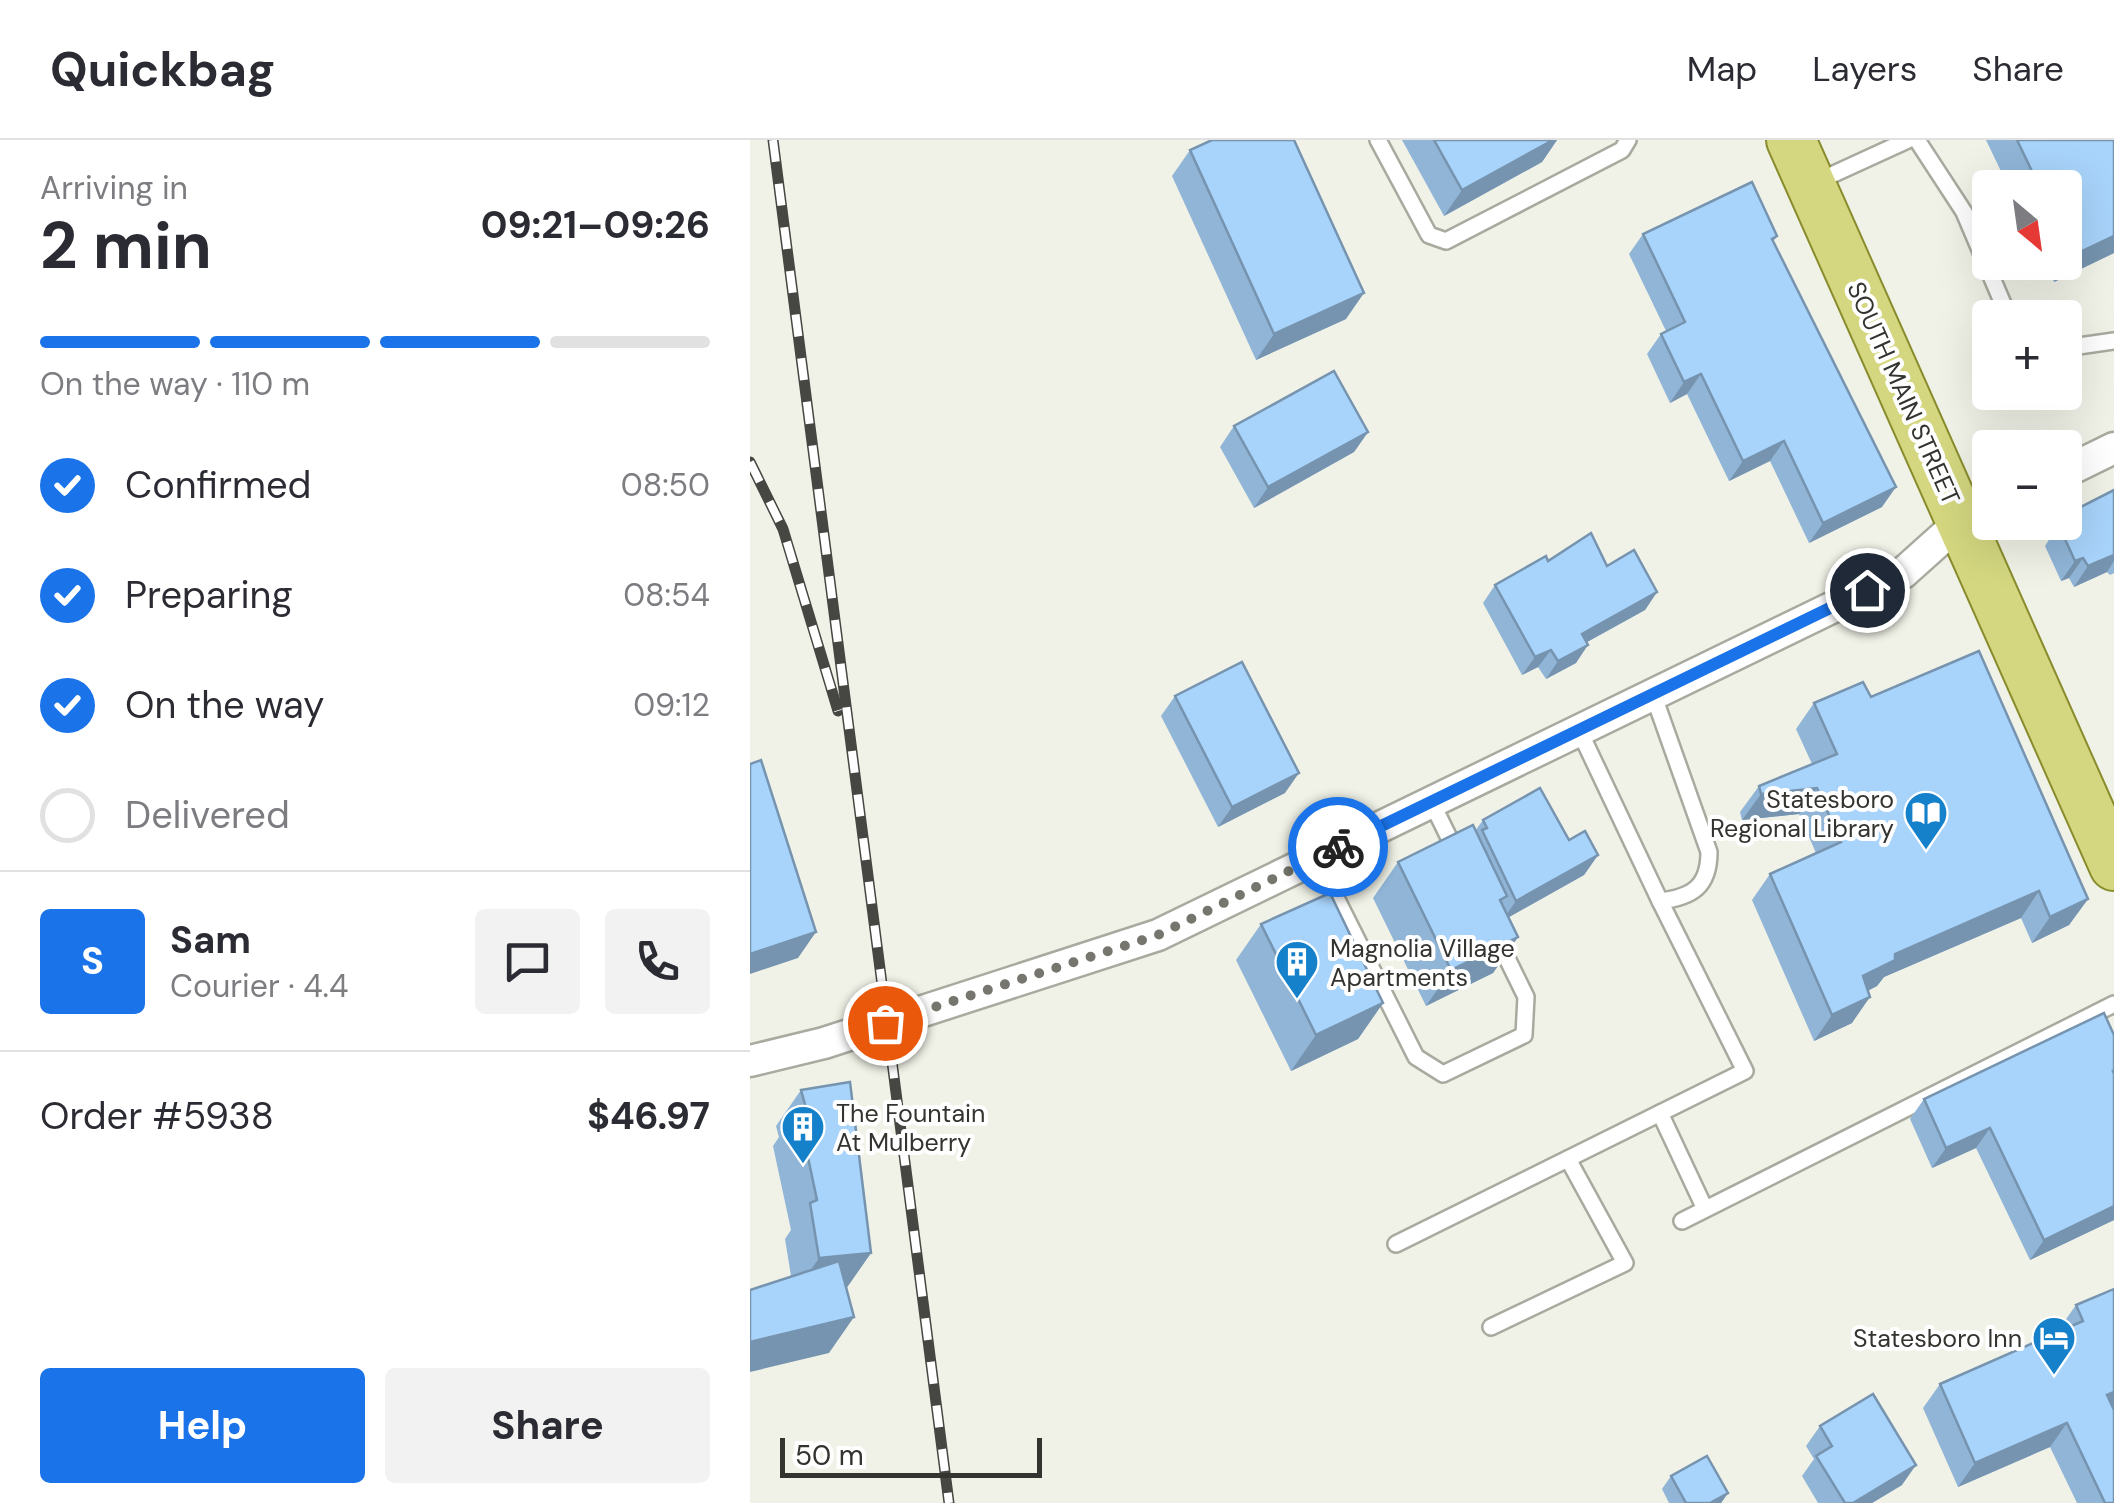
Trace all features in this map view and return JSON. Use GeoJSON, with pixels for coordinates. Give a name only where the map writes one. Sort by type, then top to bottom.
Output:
{"type":"FeatureCollection","features":[{"type":"Feature","properties":{"kind":"main road","name":"SOUTH MAIN STREET"},"geometry":{"type":"LineString","coordinates":[[1791,140],[1972,506]]}},
{"type":"Feature","properties":{"kind":"main road","name":"SOUTH MAIN STREET"},"geometry":{"type":"LineString","coordinates":[[1986,540],[2114,866]]}},
{"type":"Feature","properties":{"kind":"street"},"geometry":{"type":"LineString","coordinates":[[2082,464],[2114,448]]}},
{"type":"Feature","properties":{"kind":"street"},"geometry":{"type":"LineString","coordinates":[[750,1060],[824,1043],[1158,935],[1903,573],[1972,517]]}},
{"type":"Feature","properties":{"kind":"lane"},"geometry":{"type":"LineString","coordinates":[[1378,140],[1429,234],[1446,241],[1622,150],[1628,140]]}},
{"type":"Feature","properties":{"kind":"lane"},"geometry":{"type":"LineString","coordinates":[[1811,185],[1908,140]]}},
{"type":"Feature","properties":{"kind":"lane"},"geometry":{"type":"LineString","coordinates":[[1917,140],[1964,212],[2001,300]]}},
{"type":"Feature","properties":{"kind":"lane"},"geometry":{"type":"LineString","coordinates":[[2082,346],[2114,341]]}},
{"type":"Feature","properties":{"kind":"lane"},"geometry":{"type":"LineString","coordinates":[[1654,694],[1709,852],[1709,872],[1700,888],[1681,899],[1660,901]]}},
{"type":"Feature","properties":{"kind":"lane"},"geometry":{"type":"LineString","coordinates":[[1396,1244],[1745,1071],[1579,730]]}},
{"type":"Feature","properties":{"kind":"lane"},"geometry":{"type":"LineString","coordinates":[[1431,801],[1466,872]]}},
{"type":"Feature","properties":{"kind":"lane"},"geometry":{"type":"LineString","coordinates":[[1316,858],[1416,1057],[1443,1074],[1524,1035],[1526,997],[1491,926]]}},
{"type":"Feature","properties":{"kind":"lane"},"geometry":{"type":"LineString","coordinates":[[1682,1221],[2114,1004]]}},
{"type":"Feature","properties":{"kind":"lane"},"geometry":{"type":"LineString","coordinates":[[1660,1113],[1705,1209]]}},
{"type":"Feature","properties":{"kind":"lane"},"geometry":{"type":"LineString","coordinates":[[1491,1327],[1625,1263],[1568,1159]]}},
{"type":"Feature","properties":{"kind":"building"},"geometry":{"type":"Polygon","coordinates":[[[1212,140],[1294,140],[1364,293],[1274,334],[1190,150],[1212,140]]]}},
{"type":"Feature","properties":{"kind":"building"},"geometry":{"type":"Polygon","coordinates":[[[1434,140],[1553,140],[1462,190],[1434,140]]]}},
{"type":"Feature","properties":{"kind":"building"},"geometry":{"type":"Polygon","coordinates":[[[2017,140],[2114,140],[2114,236],[2082,251],[2082,170],[2031,170],[2017,140]]]}},
{"type":"Feature","properties":{"kind":"building"},"geometry":{"type":"Polygon","coordinates":[[[1752,182],[1777,236],[1772,239],[1896,487],[1823,523],[1784,441],[1743,461],[1701,374],[1684,382],[1661,334],[1685,322],[1643,234],[1752,182]]]}},
{"type":"Feature","properties":{"kind":"building"},"geometry":{"type":"Polygon","coordinates":[[[1334,371],[1368,432],[1268,487],[1234,426],[1334,371]]]}},
{"type":"Feature","properties":{"kind":"building"},"geometry":{"type":"Polygon","coordinates":[[[2114,490],[2114,555],[2088,566],[2083,558],[2075,561],[2065,540],[2082,540],[2082,506],[2114,490]]]}},
{"type":"Feature","properties":{"kind":"building"},"geometry":{"type":"Polygon","coordinates":[[[1591,533],[1607,566],[1634,550],[1657,592],[1582,634],[1588,645],[1558,661],[1551,650],[1535,657],[1495,585],[1546,556],[1548,561],[1591,533]]]}},
{"type":"Feature","properties":{"kind":"building","name":"Statesboro Regional Library"},"geometry":{"type":"Polygon","coordinates":[[[1979,651],[2088,899],[2050,917],[2039,891],[1895,954],[1895,960],[1863,976],[1870,997],[1832,1015],[1770,874],[1841,842],[1817,788],[1761,794],[1759,786],[1837,754],[1814,703],[1863,682],[1871,697],[1979,651]]]}},
{"type":"Feature","properties":{"kind":"building"},"geometry":{"type":"Polygon","coordinates":[[[1242,662],[1299,773],[1232,807],[1175,696],[1242,662]]]}},
{"type":"Feature","properties":{"kind":"building"},"geometry":{"type":"Polygon","coordinates":[[[761,760],[816,932],[750,954],[750,764],[761,760]]]}},
{"type":"Feature","properties":{"kind":"building"},"geometry":{"type":"Polygon","coordinates":[[[1540,788],[1569,840],[1585,831],[1598,855],[1516,901],[1482,830],[1487,828],[1483,820],[1540,788]]]}},
{"type":"Feature","properties":{"kind":"building"},"geometry":{"type":"Polygon","coordinates":[[[1473,825],[1507,896],[1500,900],[1518,937],[1451,970],[1398,862],[1473,825]]]}},
{"type":"Feature","properties":{"kind":"building"},"geometry":{"type":"Polygon","coordinates":[[[1330,893],[1383,1003],[1316,1035],[1261,924],[1330,893]]]}},
{"type":"Feature","properties":{"kind":"building"},"geometry":{"type":"Polygon","coordinates":[[[2104,1013],[2114,1035],[2114,1206],[2044,1240],[1990,1128],[1946,1148],[1924,1099],[2104,1013]]]}},
{"type":"Feature","properties":{"kind":"building"},"geometry":{"type":"Polygon","coordinates":[[[850,1082],[871,1253],[819,1258],[810,1203],[817,1200],[798,1110],[806,1108],[801,1090],[850,1082]]]}},
{"type":"Feature","properties":{"kind":"building"},"geometry":{"type":"Polygon","coordinates":[[[839,1261],[854,1317],[750,1342],[750,1290],[839,1261]]]}},
{"type":"Feature","properties":{"kind":"building","name":"Statesboro Inn"},"geometry":{"type":"Polygon","coordinates":[[[2114,1289],[2114,1392],[2107,1395],[2114,1410],[2114,1503],[2105,1503],[2067,1423],[1975,1463],[1940,1384],[2083,1321],[2076,1305],[2114,1289]]]}},
{"type":"Feature","properties":{"kind":"building"},"geometry":{"type":"Polygon","coordinates":[[[1873,1394],[1916,1465],[1853,1503],[1845,1503],[1816,1456],[1832,1446],[1820,1426],[1873,1394]]]}},
{"type":"Feature","properties":{"kind":"building"},"geometry":{"type":"Polygon","coordinates":[[[1707,1456],[1728,1493],[1710,1503],[1686,1503],[1671,1476],[1707,1456]]]}},
{"type":"Feature","properties":{"kind":"railway"},"geometry":{"type":"LineString","coordinates":[[773,140],[949,1503]]}},
{"type":"Feature","properties":{"kind":"railway"},"geometry":{"type":"LineString","coordinates":[[750,462],[783,529],[838,711]]}},
{"type":"Feature","properties":{"kind":"way so far"},"geometry":{"type":"LineString","coordinates":[[885,1023],[1158,935],[1338,847]]}},
{"type":"Feature","properties":{"kind":"place","name":"Statesboro Regional Library"},"geometry":{"type":"Point","coordinates":[1926,851]}},
{"type":"Feature","properties":{"kind":"place","name":"Magnolia Village Apartments"},"geometry":{"type":"Point","coordinates":[1297,1000]}},
{"type":"Feature","properties":{"kind":"place","name":"The Fountain At Mulberry"},"geometry":{"type":"Point","coordinates":[803,1165]}},
{"type":"Feature","properties":{"kind":"place","name":"Statesboro Inn"},"geometry":{"type":"Point","coordinates":[2054,1376]}},
{"type":"Feature","properties":{"kind":"route"},"geometry":{"type":"LineString","coordinates":[[1338,847],[1867,590]]}}]}
